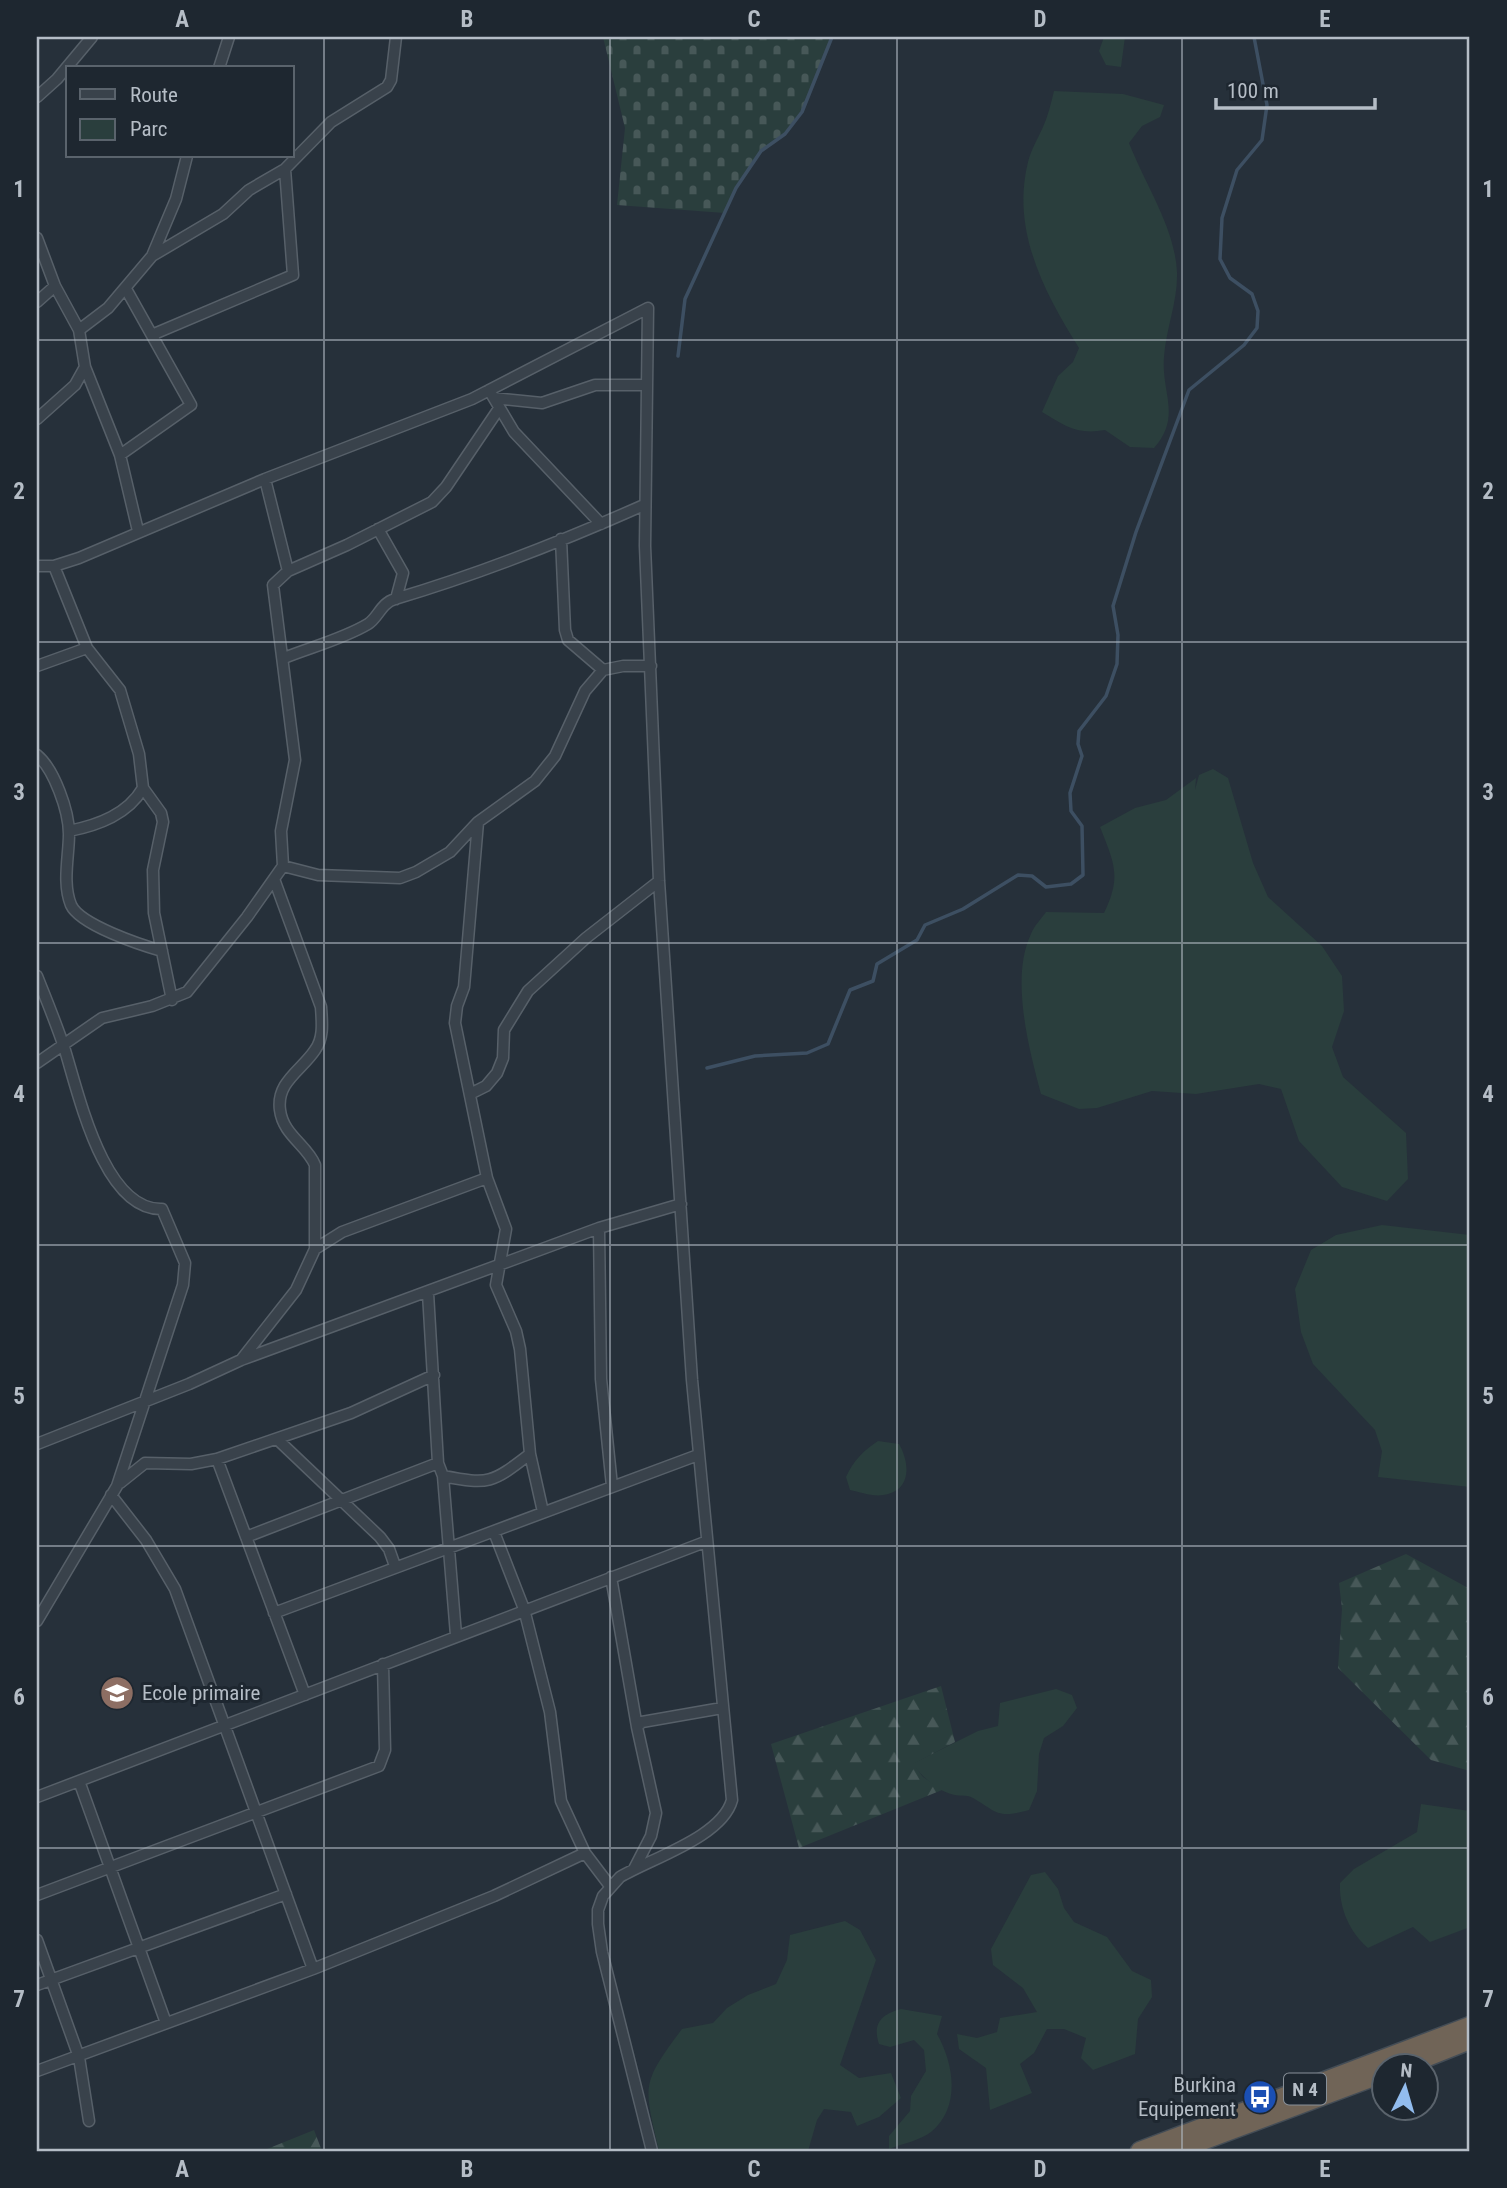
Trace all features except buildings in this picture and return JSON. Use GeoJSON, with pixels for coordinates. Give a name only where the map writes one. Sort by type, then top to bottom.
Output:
{"type":"FeatureCollection","features":[{"type":"Feature","properties":{"kind":"highway","name":"N 4"},"geometry":{"type":"LineString","coordinates":[[1140,2151],[1470,2026]]}},
{"type":"Feature","properties":{"kind":"highway"},"geometry":{"type":"LineString","coordinates":[[1440,2052],[1470,2040]]}},
{"type":"Feature","properties":{"kind":"highway","name":"N 4"},"geometry":{"type":"LineString","coordinates":[[1175,2151],[1370,2078]]}},
{"type":"Feature","properties":{"kind":"street"},"geometry":{"type":"LineString","coordinates":[[68,66],[92,37]]}},
{"type":"Feature","properties":{"kind":"street"},"geometry":{"type":"LineString","coordinates":[[220,66],[229,37]]}},
{"type":"Feature","properties":{"kind":"street"},"geometry":{"type":"LineString","coordinates":[[152,256],[223,214],[249,190],[285,169],[331,122],[363,105],[390,85],[396,37]]}},
{"type":"Feature","properties":{"kind":"street"},"geometry":{"type":"LineString","coordinates":[[37,97],[66,68]]}},
{"type":"Feature","properties":{"kind":"street"},"geometry":{"type":"LineString","coordinates":[[79,330],[126,289],[152,256],[176,200],[186,158]]}},
{"type":"Feature","properties":{"kind":"street"},"geometry":{"type":"LineString","coordinates":[[154,334],[293,275],[285,169]]}},
{"type":"Feature","properties":{"kind":"street"},"geometry":{"type":"LineString","coordinates":[[37,238],[55,286],[79,330],[85,367],[120,455],[138,531]]}},
{"type":"Feature","properties":{"kind":"street"},"geometry":{"type":"LineString","coordinates":[[37,302],[55,286]]}},
{"type":"Feature","properties":{"kind":"street"},"geometry":{"type":"LineString","coordinates":[[120,455],[191,405],[154,334],[126,289]]}},
{"type":"Feature","properties":{"kind":"street"},"geometry":{"type":"LineString","coordinates":[[37,566],[54,566],[265,479],[491,394],[648,308],[644,505],[659,881],[698,1455],[732,1800],[727,1815],[688,1843],[633,1869],[610,1886],[598,1910],[602,1952],[652,2151]]}},
{"type":"Feature","properties":{"kind":"street"},"geometry":{"type":"LineString","coordinates":[[37,419],[75,385],[85,367]]}},
{"type":"Feature","properties":{"kind":"street"},"geometry":{"type":"LineString","coordinates":[[491,394],[542,403],[595,385],[645,385]]}},
{"type":"Feature","properties":{"kind":"street"},"geometry":{"type":"LineString","coordinates":[[491,394],[498,410],[514,432],[601,524]]}},
{"type":"Feature","properties":{"kind":"street"},"geometry":{"type":"LineString","coordinates":[[37,1063],[102,1018],[172,1000],[197,981],[274,879],[283,866],[281,831],[295,760],[273,585],[288,571],[378,529],[439,496],[498,410]]}},
{"type":"Feature","properties":{"kind":"street"},"geometry":{"type":"LineString","coordinates":[[265,479],[288,571]]}},
{"type":"Feature","properties":{"kind":"street"},"geometry":{"type":"LineString","coordinates":[[284,658],[371,622],[382,607],[396,599],[416,595],[475,574],[644,505]]}},
{"type":"Feature","properties":{"kind":"street"},"geometry":{"type":"LineString","coordinates":[[378,529],[403,573],[396,599]]}},
{"type":"Feature","properties":{"kind":"street"},"geometry":{"type":"LineString","coordinates":[[561,539],[568,640],[603,670]]}},
{"type":"Feature","properties":{"kind":"street"},"geometry":{"type":"LineString","coordinates":[[54,566],[87,648],[123,697],[139,754],[143,788],[161,813],[163,822],[153,870],[155,913],[172,1000]]}},
{"type":"Feature","properties":{"kind":"street"},"geometry":{"type":"LineString","coordinates":[[37,666],[87,648]]}},
{"type":"Feature","properties":{"kind":"street"},"geometry":{"type":"LineString","coordinates":[[283,866],[318,875],[400,878],[450,852],[478,822],[525,789],[555,756],[585,691],[603,670],[622,666],[651,666]]}},
{"type":"Feature","properties":{"kind":"street"},"geometry":{"type":"LineString","coordinates":[[37,755],[55,778],[69,831],[67,877],[71,905],[100,927],[162,951]]}},
{"type":"Feature","properties":{"kind":"street"},"geometry":{"type":"LineString","coordinates":[[69,831],[121,813],[131,806],[143,788]]}},
{"type":"Feature","properties":{"kind":"street"},"geometry":{"type":"LineString","coordinates":[[478,822],[464,987],[455,1015],[460,1054],[487,1178],[506,1229],[505,1248],[498,1267],[499,1294],[516,1331],[520,1349],[530,1454],[543,1512]]}},
{"type":"Feature","properties":{"kind":"street"},"geometry":{"type":"LineString","coordinates":[[241,1360],[296,1290],[315,1249],[314,1165],[310,1153],[295,1141],[286,1127],[280,1110],[283,1090],[295,1070],[316,1049],[323,1029],[314,986],[274,879]]}},
{"type":"Feature","properties":{"kind":"street"},"geometry":{"type":"LineString","coordinates":[[470,1094],[486,1086],[497,1073],[503,1058],[504,1030],[528,991],[586,938],[659,881]]}},
{"type":"Feature","properties":{"kind":"street"},"geometry":{"type":"LineString","coordinates":[[37,975],[63,1044],[93,1140],[129,1197],[140,1205],[162,1209],[185,1263],[183,1285],[114,1490],[37,1621]]}},
{"type":"Feature","properties":{"kind":"street"},"geometry":{"type":"LineString","coordinates":[[315,1249],[342,1233],[487,1178]]}},
{"type":"Feature","properties":{"kind":"street"},"geometry":{"type":"LineString","coordinates":[[37,1444],[241,1360],[598,1228],[681,1204]]}},
{"type":"Feature","properties":{"kind":"street"},"geometry":{"type":"LineString","coordinates":[[598,1228],[601,1379],[612,1486]]}},
{"type":"Feature","properties":{"kind":"street"},"geometry":{"type":"LineString","coordinates":[[428,1293],[438,1463],[443,1476],[456,1635]]}},
{"type":"Feature","properties":{"kind":"street"},"geometry":{"type":"LineString","coordinates":[[114,1490],[145,1463],[191,1464],[217,1459],[351,1413],[434,1375]]}},
{"type":"Feature","properties":{"kind":"street"},"geometry":{"type":"LineString","coordinates":[[278,1440],[339,1501],[380,1537],[389,1549],[395,1566]]}},
{"type":"Feature","properties":{"kind":"street"},"geometry":{"type":"LineString","coordinates":[[443,1476],[481,1482],[499,1478],[530,1454]]}},
{"type":"Feature","properties":{"kind":"street"},"geometry":{"type":"LineString","coordinates":[[274,1613],[698,1455]]}},
{"type":"Feature","properties":{"kind":"street"},"geometry":{"type":"LineString","coordinates":[[217,1459],[305,1695]]}},
{"type":"Feature","properties":{"kind":"street"},"geometry":{"type":"LineString","coordinates":[[246,1537],[438,1463]]}},
{"type":"Feature","properties":{"kind":"street"},"geometry":{"type":"LineString","coordinates":[[114,1490],[175,1589],[313,1969]]}},
{"type":"Feature","properties":{"kind":"street"},"geometry":{"type":"LineString","coordinates":[[494,1532],[524,1609],[554,1730],[561,1801],[584,1853],[610,1886]]}},
{"type":"Feature","properties":{"kind":"street"},"geometry":{"type":"LineString","coordinates":[[37,1797],[705,1542]]}},
{"type":"Feature","properties":{"kind":"street"},"geometry":{"type":"LineString","coordinates":[[611,1577],[637,1727],[656,1813],[651,1836],[633,1869]]}},
{"type":"Feature","properties":{"kind":"street"},"geometry":{"type":"LineString","coordinates":[[37,1895],[379,1766],[385,1750],[383,1664]]}},
{"type":"Feature","properties":{"kind":"street"},"geometry":{"type":"LineString","coordinates":[[637,1727],[642,1722],[722,1708]]}},
{"type":"Feature","properties":{"kind":"street"},"geometry":{"type":"LineString","coordinates":[[79,1781],[166,2023]]}},
{"type":"Feature","properties":{"kind":"street"},"geometry":{"type":"LineString","coordinates":[[37,2071],[313,1969],[494,1896],[584,1853]]}},
{"type":"Feature","properties":{"kind":"street"},"geometry":{"type":"LineString","coordinates":[[37,1985],[286,1894]]}},
{"type":"Feature","properties":{"kind":"street"},"geometry":{"type":"LineString","coordinates":[[37,1940],[79,2057],[89,2120]]}},
{"type":"Feature","properties":{"kind":"green space"},"geometry":{"type":"Polygon","coordinates":[[[603,37],[832,37],[802,112],[785,134],[761,151],[736,188],[725,213],[617,205],[625,128],[603,37]]]}},
{"type":"Feature","properties":{"kind":"green space"},"geometry":{"type":"Polygon","coordinates":[[[1104,37],[1125,37],[1121,67],[1106,65],[1099,51],[1104,37]]]}},
{"type":"Feature","properties":{"kind":"green space"},"geometry":{"type":"Polygon","coordinates":[[[1054,91],[1123,94],[1164,105],[1160,117],[1142,126],[1129,143],[1171,239],[1177,272],[1176,293],[1164,357],[1169,415],[1162,436],[1154,448],[1130,447],[1105,430],[1079,430],[1042,412],[1058,376],[1073,362],[1079,348],[1054,305],[1034,260],[1024,212],[1028,162],[1054,91]]]}},
{"type":"Feature","properties":{"kind":"green space"},"geometry":{"type":"Polygon","coordinates":[[[1213,769],[1228,778],[1253,863],[1268,897],[1322,946],[1342,976],[1344,1011],[1332,1047],[1343,1077],[1406,1133],[1408,1179],[1387,1201],[1342,1187],[1299,1141],[1281,1089],[1259,1084],[1196,1094],[1152,1091],[1097,1108],[1079,1109],[1041,1094],[1027,1035],[1022,992],[1025,952],[1032,931],[1046,912],[1104,913],[1113,889],[1114,870],[1100,827],[1135,808],[1166,800],[1196,778],[1195,790],[1199,775],[1213,769]]]}},
{"type":"Feature","properties":{"kind":"green space"},"geometry":{"type":"Polygon","coordinates":[[[1382,1225],[1470,1235],[1470,1487],[1378,1477],[1382,1451],[1375,1430],[1313,1364],[1301,1332],[1295,1289],[1311,1250],[1336,1235],[1382,1225]]]}},
{"type":"Feature","properties":{"kind":"green space"},"geometry":{"type":"Polygon","coordinates":[[[878,1441],[899,1444],[905,1459],[904,1482],[899,1488],[883,1495],[850,1490],[846,1477],[849,1471],[859,1456],[878,1441]]]}},
{"type":"Feature","properties":{"kind":"green space"},"geometry":{"type":"Polygon","coordinates":[[[1406,1554],[1470,1589],[1470,1771],[1431,1760],[1338,1668],[1342,1609],[1339,1583],[1406,1554]]]}},
{"type":"Feature","properties":{"kind":"green space"},"geometry":{"type":"Polygon","coordinates":[[[941,1686],[955,1742],[913,1764],[923,1777],[942,1790],[799,1848],[771,1744],[941,1686]]]}},
{"type":"Feature","properties":{"kind":"green space"},"geometry":{"type":"Polygon","coordinates":[[[1056,1689],[1072,1695],[1077,1708],[1063,1726],[1044,1738],[1039,1754],[1037,1791],[1029,1810],[1010,1814],[998,1813],[970,1797],[954,1795],[940,1789],[912,1764],[978,1731],[998,1726],[1000,1703],[1056,1689]]]}},
{"type":"Feature","properties":{"kind":"green space"},"geometry":{"type":"Polygon","coordinates":[[[1421,1804],[1470,1811],[1470,1927],[1430,1942],[1413,1927],[1368,1948],[1355,1934],[1346,1918],[1340,1883],[1354,1869],[1417,1832],[1421,1804]]]}},
{"type":"Feature","properties":{"kind":"green space"},"geometry":{"type":"Polygon","coordinates":[[[1045,1872],[1058,1889],[1064,1908],[1074,1922],[1107,1937],[1132,1971],[1151,1980],[1152,1997],[1138,2019],[1135,2054],[1093,2070],[1081,2058],[1086,2038],[1064,2029],[1047,2029],[1034,2053],[1020,2064],[1032,2093],[990,2110],[986,2068],[959,2049],[957,2034],[977,2038],[997,2032],[1000,2018],[1037,2012],[1023,1988],[993,1965],[991,1949],[1031,1875],[1045,1872]]]}},
{"type":"Feature","properties":{"kind":"green space"},"geometry":{"type":"Polygon","coordinates":[[[845,1921],[860,1930],[876,1960],[840,2065],[859,2078],[891,2073],[901,2098],[879,2117],[857,2126],[851,2112],[824,2109],[817,2120],[808,2151],[659,2151],[650,2112],[649,2086],[659,2062],[682,2029],[713,2023],[727,2008],[748,1995],[776,1984],[787,1960],[790,1935],[845,1921]]]}},
{"type":"Feature","properties":{"kind":"green space"},"geometry":{"type":"Polygon","coordinates":[[[901,2009],[942,2016],[937,2034],[947,2058],[952,2085],[951,2098],[941,2122],[931,2132],[917,2140],[889,2149],[889,2136],[910,2111],[911,2096],[926,2071],[924,2050],[914,2040],[890,2047],[879,2044],[877,2030],[880,2020],[901,2009]]]}},
{"type":"Feature","properties":{"kind":"green space"},"geometry":{"type":"Polygon","coordinates":[[[314,2130],[322,2151],[262,2151],[314,2130]]]}},
{"type":"Feature","properties":{"kind":"waterway"},"geometry":{"type":"LineString","coordinates":[[678,356],[685,299],[736,188],[761,151],[785,134],[802,112],[832,37]]}},
{"type":"Feature","properties":{"kind":"waterway"},"geometry":{"type":"LineString","coordinates":[[707,1068],[755,1056],[807,1053],[828,1044],[850,990],[873,981],[877,964],[917,940],[925,925],[963,909],[1018,875],[1032,876],[1046,887],[1071,884],[1083,875],[1082,826],[1071,811],[1070,793],[1082,756],[1078,744],[1079,731],[1106,696],[1117,664],[1118,635],[1113,606],[1136,532],[1189,390],[1244,345],[1257,328],[1258,311],[1252,294],[1230,278],[1220,259],[1222,218],[1237,170],[1262,140],[1267,105],[1254,37]]}},
{"type":"Feature","properties":{"kind":"place","name":"Ecole primaire"},"geometry":{"type":"Point","coordinates":[117,1693]}},
{"type":"Feature","properties":{"kind":"place","name":"Burkina Equipement"},"geometry":{"type":"Point","coordinates":[1260,2097]}}]}
